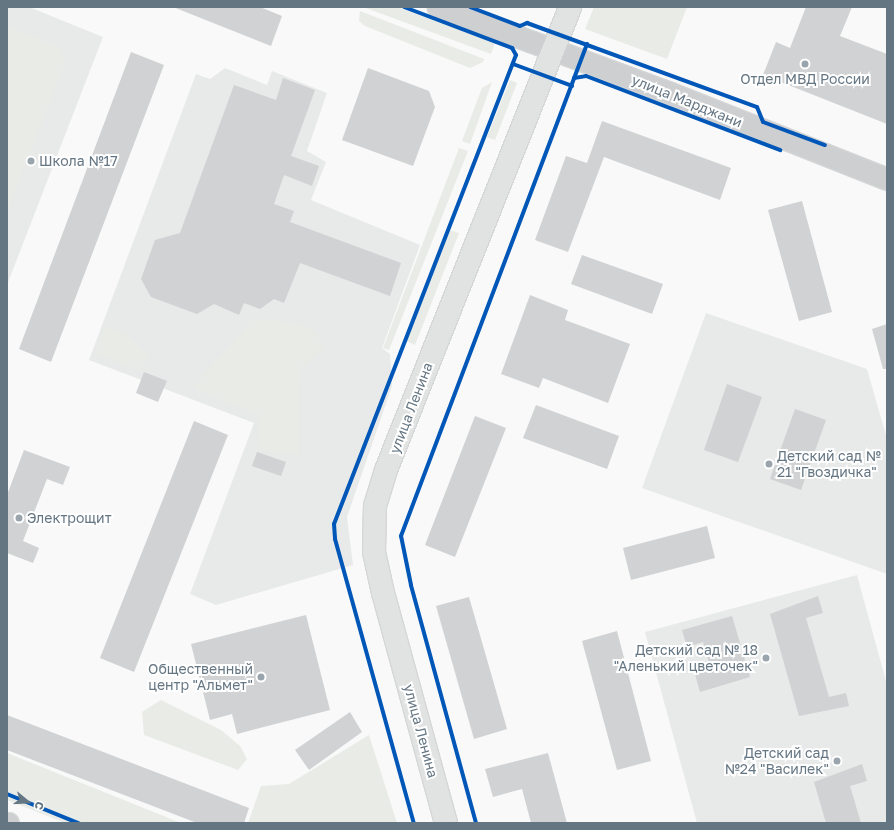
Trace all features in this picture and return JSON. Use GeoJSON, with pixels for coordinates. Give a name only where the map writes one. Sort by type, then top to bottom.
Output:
{"type":"FeatureCollection","features":[{"type":"Feature","properties":{"kind":"main road","name":"улица Ленина"},"geometry":{"type":"LineString","coordinates":[[446,823],[383,593],[374,544],[375,506],[389,462],[570,7]]}},
{"type":"Feature","properties":{"kind":"street","name":"улица Марджани"},"geometry":{"type":"LineString","coordinates":[[438,7],[887,179]]}},
{"type":"Feature","properties":{"kind":"shaded area","name":"Школа №17"},"geometry":{"type":"Polygon","coordinates":[[[7,7],[29,7],[103,37],[7,285],[7,7]]]}},
{"type":"Feature","properties":{"kind":"shaded area"},"geometry":{"type":"Polygon","coordinates":[[[363,7],[397,7],[495,43],[491,54],[363,7]]]}},
{"type":"Feature","properties":{"kind":"shaded area"},"geometry":{"type":"Polygon","coordinates":[[[594,7],[687,7],[667,59],[585,29],[594,7]]]}},
{"type":"Feature","properties":{"kind":"shaded area"},"geometry":{"type":"Polygon","coordinates":[[[360,11],[484,59],[483,62],[470,68],[365,26],[359,21],[360,11]]]}},
{"type":"Feature","properties":{"kind":"shaded area"},"geometry":{"type":"Polygon","coordinates":[[[7,27],[59,47],[66,61],[7,212],[7,27]]]}},
{"type":"Feature","properties":{"kind":"shaded area"},"geometry":{"type":"Polygon","coordinates":[[[225,68],[267,85],[272,71],[327,93],[307,151],[326,162],[311,200],[420,245],[382,348],[390,354],[392,386],[347,517],[353,565],[216,605],[190,594],[254,423],[89,360],[196,74],[210,79],[225,68]]]}},
{"type":"Feature","properties":{"kind":"shaded area"},"geometry":{"type":"Polygon","coordinates":[[[510,80],[517,83],[495,140],[487,137],[510,80]]]}},
{"type":"Feature","properties":{"kind":"shaded area"},"geometry":{"type":"Polygon","coordinates":[[[492,82],[470,144],[462,141],[482,88],[492,82]]]}},
{"type":"Feature","properties":{"kind":"shaded area"},"geometry":{"type":"Polygon","coordinates":[[[459,148],[468,151],[389,350],[383,348],[459,148]]]}},
{"type":"Feature","properties":{"kind":"shaded area"},"geometry":{"type":"Polygon","coordinates":[[[449,230],[459,233],[415,345],[406,341],[449,230]]]}},
{"type":"Feature","properties":{"kind":"shaded area","name":"Детский сад № 21 \"Гвоздичка\""},"geometry":{"type":"Polygon","coordinates":[[[706,313],[867,369],[887,439],[887,574],[642,488],[706,313]]]}},
{"type":"Feature","properties":{"kind":"shaded area"},"geometry":{"type":"Polygon","coordinates":[[[253,319],[274,319],[312,329],[324,346],[299,370],[298,455],[263,451],[257,440],[259,415],[193,388],[253,319]]]}},
{"type":"Feature","properties":{"kind":"shaded area"},"geometry":{"type":"Polygon","coordinates":[[[105,326],[128,336],[148,356],[140,371],[95,353],[105,326]]]}},
{"type":"Feature","properties":{"kind":"shaded area","name":"Детский сад № 18 \"Аленький цветочек\""},"geometry":{"type":"Polygon","coordinates":[[[857,575],[887,685],[887,823],[697,823],[645,632],[857,575]]]}},
{"type":"Feature","properties":{"kind":"shaded area"},"geometry":{"type":"Polygon","coordinates":[[[161,700],[221,730],[240,746],[247,759],[238,770],[144,735],[142,712],[161,700]]]}},
{"type":"Feature","properties":{"kind":"shaded area"},"geometry":{"type":"Polygon","coordinates":[[[369,735],[397,823],[248,823],[261,786],[289,784],[369,735]]]}},
{"type":"Feature","properties":{"kind":"shaded area"},"geometry":{"type":"Polygon","coordinates":[[[7,753],[181,823],[65,823],[7,800],[7,753]]]}},
{"type":"Feature","properties":{"kind":"building"},"geometry":{"type":"Polygon","coordinates":[[[173,7],[260,7],[282,16],[271,46],[173,7]]]}},
{"type":"Feature","properties":{"kind":"building","name":"Отдел МВД России"},"geometry":{"type":"Polygon","coordinates":[[[806,7],[852,7],[840,36],[887,54],[887,124],[763,75],[776,42],[790,48],[806,7]]]}},
{"type":"Feature","properties":{"kind":"building"},"geometry":{"type":"Polygon","coordinates":[[[131,52],[164,65],[51,362],[19,349],[131,52]]]}},
{"type":"Feature","properties":{"kind":"building"},"geometry":{"type":"Polygon","coordinates":[[[368,68],[429,91],[435,107],[413,166],[342,140],[368,68]]]}},
{"type":"Feature","properties":{"kind":"building"},"geometry":{"type":"Polygon","coordinates":[[[283,78],[315,90],[291,156],[319,166],[312,186],[284,175],[274,204],[294,211],[290,222],[401,263],[390,296],[300,263],[284,303],[274,299],[260,309],[244,303],[239,315],[214,304],[197,314],[151,297],[141,279],[155,240],[180,233],[234,85],[276,100],[283,78]]]}},
{"type":"Feature","properties":{"kind":"building"},"geometry":{"type":"Polygon","coordinates":[[[602,121],[731,168],[720,200],[604,157],[568,252],[535,240],[566,156],[587,163],[602,121]]]}},
{"type":"Feature","properties":{"kind":"building"},"geometry":{"type":"Polygon","coordinates":[[[802,201],[832,312],[799,321],[768,210],[802,201]]]}},
{"type":"Feature","properties":{"kind":"building"},"geometry":{"type":"Polygon","coordinates":[[[582,255],[663,284],[652,314],[571,284],[582,255]]]}},
{"type":"Feature","properties":{"kind":"building"},"geometry":{"type":"Polygon","coordinates":[[[530,295],[568,310],[565,320],[630,344],[608,403],[543,378],[539,388],[501,374],[530,295]]]}},
{"type":"Feature","properties":{"kind":"building"},"geometry":{"type":"Polygon","coordinates":[[[887,324],[887,369],[883,369],[872,329],[887,324]]]}},
{"type":"Feature","properties":{"kind":"building"},"geometry":{"type":"Polygon","coordinates":[[[144,372],[167,381],[158,402],[136,393],[144,372]]]}},
{"type":"Feature","properties":{"kind":"building"},"geometry":{"type":"Polygon","coordinates":[[[727,384],[762,397],[738,462],[704,450],[727,384]]]}},
{"type":"Feature","properties":{"kind":"building"},"geometry":{"type":"Polygon","coordinates":[[[536,405],[619,436],[607,469],[523,438],[536,405]]]}},
{"type":"Feature","properties":{"kind":"building"},"geometry":{"type":"Polygon","coordinates":[[[795,409],[826,420],[801,490],[770,479],[795,409]]]}},
{"type":"Feature","properties":{"kind":"building"},"geometry":{"type":"Polygon","coordinates":[[[475,416],[506,428],[455,557],[425,545],[475,416]]]}},
{"type":"Feature","properties":{"kind":"building"},"geometry":{"type":"Polygon","coordinates":[[[194,421],[228,435],[134,672],[100,658],[194,421]]]}},
{"type":"Feature","properties":{"kind":"building","name":"Электрощит"},"geometry":{"type":"Polygon","coordinates":[[[24,450],[70,467],[63,485],[47,479],[23,541],[39,548],[33,563],[7,553],[7,495],[24,450]]]}},
{"type":"Feature","properties":{"kind":"building"},"geometry":{"type":"Polygon","coordinates":[[[257,452],[286,462],[281,476],[252,466],[257,452]]]}},
{"type":"Feature","properties":{"kind":"building"},"geometry":{"type":"Polygon","coordinates":[[[707,526],[715,558],[631,580],[623,548],[707,526]]]}},
{"type":"Feature","properties":{"kind":"building"},"geometry":{"type":"Polygon","coordinates":[[[818,596],[823,613],[806,618],[829,697],[846,693],[849,706],[799,716],[770,614],[818,596]]]}},
{"type":"Feature","properties":{"kind":"building"},"geometry":{"type":"Polygon","coordinates":[[[469,597],[507,729],[474,739],[436,606],[469,597]]]}},
{"type":"Feature","properties":{"kind":"building","name":"Общественный центр \"Альмет\""},"geometry":{"type":"Polygon","coordinates":[[[306,615],[330,710],[237,734],[232,714],[210,720],[191,644],[306,615]]]}},
{"type":"Feature","properties":{"kind":"building"},"geometry":{"type":"Polygon","coordinates":[[[732,616],[750,677],[700,692],[695,674],[711,670],[703,642],[687,647],[682,630],[732,616]]]}},
{"type":"Feature","properties":{"kind":"building"},"geometry":{"type":"Polygon","coordinates":[[[617,631],[651,761],[617,770],[582,641],[617,631]]]}},
{"type":"Feature","properties":{"kind":"building"},"geometry":{"type":"Polygon","coordinates":[[[350,712],[362,732],[309,770],[295,750],[350,712]]]}},
{"type":"Feature","properties":{"kind":"building"},"geometry":{"type":"Polygon","coordinates":[[[7,715],[249,808],[244,823],[197,823],[7,750],[7,715]]]}},
{"type":"Feature","properties":{"kind":"building"},"geometry":{"type":"Polygon","coordinates":[[[548,753],[567,823],[531,823],[522,789],[493,797],[485,769],[548,753]]]}},
{"type":"Feature","properties":{"kind":"building"},"geometry":{"type":"Polygon","coordinates":[[[862,764],[867,781],[850,786],[861,823],[826,823],[814,782],[862,764]]]}},
{"type":"Feature","properties":{"kind":"cycle path"},"geometry":{"type":"LineString","coordinates":[[404,7],[512,48],[516,55],[334,524],[335,539],[414,823]]}},
{"type":"Feature","properties":{"kind":"cycle path"},"geometry":{"type":"LineString","coordinates":[[470,7],[520,26],[527,23],[757,107],[763,122],[825,145]]}},
{"type":"Feature","properties":{"kind":"cycle path"},"geometry":{"type":"LineString","coordinates":[[476,823],[411,585],[401,536],[587,44]]}},
{"type":"Feature","properties":{"kind":"cycle path"},"geometry":{"type":"LineString","coordinates":[[513,64],[572,86]]}},
{"type":"Feature","properties":{"kind":"cycle path"},"geometry":{"type":"LineString","coordinates":[[574,78],[586,76],[780,150]]}},
{"type":"Feature","properties":{"kind":"cycle path"},"geometry":{"type":"LineString","coordinates":[[7,794],[78,823]]}},
{"type":"Feature","properties":{"kind":"place","name":"Отдел МВД России"},"geometry":{"type":"Point","coordinates":[805,64]}},
{"type":"Feature","properties":{"kind":"place","name":"Школа №17"},"geometry":{"type":"Point","coordinates":[31,161]}},
{"type":"Feature","properties":{"kind":"place","name":"Детский сад № 21 \"Гвоздичка\""},"geometry":{"type":"Point","coordinates":[769,464]}},
{"type":"Feature","properties":{"kind":"place","name":"Электрощит"},"geometry":{"type":"Point","coordinates":[19,518]}},
{"type":"Feature","properties":{"kind":"place","name":"Детский сад № 18 \"Аленький цветочек\""},"geometry":{"type":"Point","coordinates":[766,658]}},
{"type":"Feature","properties":{"kind":"place","name":"Общественный центр \"Альмет\""},"geometry":{"type":"Point","coordinates":[261,677]}},
{"type":"Feature","properties":{"kind":"place","name":"Детский сад №24 \"Василек\""},"geometry":{"type":"Point","coordinates":[837,761]}}]}
